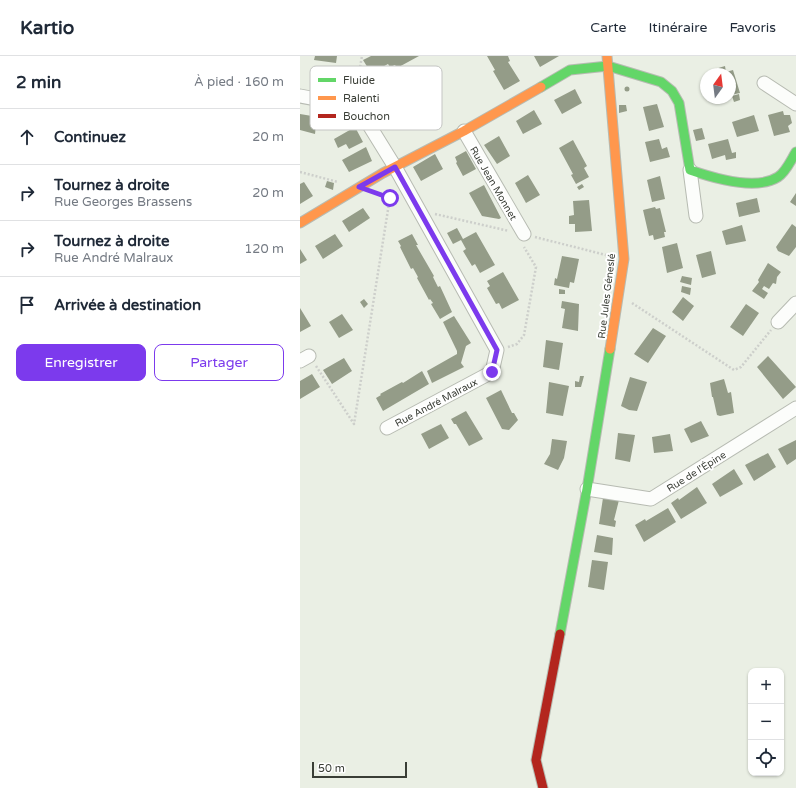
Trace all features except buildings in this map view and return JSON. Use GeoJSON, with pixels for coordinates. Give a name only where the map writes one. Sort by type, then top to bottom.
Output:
{"type":"FeatureCollection","features":[{"type":"Feature","properties":{"kind":"street","name":"Rue Jules Géneslé"},"geometry":{"type":"LineString","coordinates":[[543,788],[536,760],[587,489],[624,259],[607,56]]}},
{"type":"Feature","properties":{"kind":"street"},"geometry":{"type":"LineString","coordinates":[[300,223],[359,187],[464,132],[570,70],[608,66],[661,82],[672,91],[679,103],[696,216]]}},
{"type":"Feature","properties":{"kind":"street"},"geometry":{"type":"LineString","coordinates":[[764,83],[796,104]]}},
{"type":"Feature","properties":{"kind":"street"},"geometry":{"type":"LineString","coordinates":[[300,96],[310,98]]}},
{"type":"Feature","properties":{"kind":"street"},"geometry":{"type":"LineString","coordinates":[[372,130],[395,167],[497,350]]}},
{"type":"Feature","properties":{"kind":"street","name":"Rue Jean Monnet"},"geometry":{"type":"LineString","coordinates":[[464,132],[523,239]]}},
{"type":"Feature","properties":{"kind":"street"},"geometry":{"type":"LineString","coordinates":[[690,170],[703,175],[758,184],[778,177],[796,152]]}},
{"type":"Feature","properties":{"kind":"street"},"geometry":{"type":"LineString","coordinates":[[778,322],[796,304]]}},
{"type":"Feature","properties":{"kind":"street","name":"Rue André Malraux"},"geometry":{"type":"LineString","coordinates":[[387,428],[492,372],[497,350]]}},
{"type":"Feature","properties":{"kind":"street","name":"Rue de l'Épine"},"geometry":{"type":"LineString","coordinates":[[587,489],[651,499],[796,408]]}},
{"type":"Feature","properties":{"kind":"path"},"geometry":{"type":"LineString","coordinates":[[360,66],[362,56]]}},
{"type":"Feature","properties":{"kind":"path"},"geometry":{"type":"LineString","coordinates":[[300,172],[359,187],[390,198],[354,424],[305,359]]}},
{"type":"Feature","properties":{"kind":"path"},"geometry":{"type":"LineString","coordinates":[[497,350],[516,344],[524,335],[536,267],[523,239]]}},
{"type":"Feature","properties":{"kind":"path"},"geometry":{"type":"LineString","coordinates":[[619,294],[734,370],[741,367],[778,322]]}},
{"type":"Feature","properties":{"kind":"traffic: fast"},"geometry":{"type":"LineString","coordinates":[[541,87],[570,70],[608,66],[661,82],[672,91],[679,103],[690,170],[710,176],[734,182],[758,183],[769,181],[778,177],[783,172],[796,152]]}},
{"type":"Feature","properties":{"kind":"traffic: fast"},"geometry":{"type":"LineString","coordinates":[[560,634],[587,489],[610,349]]}},
{"type":"Feature","properties":{"kind":"traffic: slow"},"geometry":{"type":"LineString","coordinates":[[607,56],[624,259],[610,349]]}},
{"type":"Feature","properties":{"kind":"traffic: slow"},"geometry":{"type":"LineString","coordinates":[[300,223],[383,173],[464,131],[541,87]]}},
{"type":"Feature","properties":{"kind":"traffic: jam"},"geometry":{"type":"LineString","coordinates":[[543,788],[536,760],[560,634]]}},
{"type":"Feature","properties":{"kind":"route"},"geometry":{"type":"LineString","coordinates":[[390,198],[359,187],[395,167],[497,350],[492,372]]}}]}
